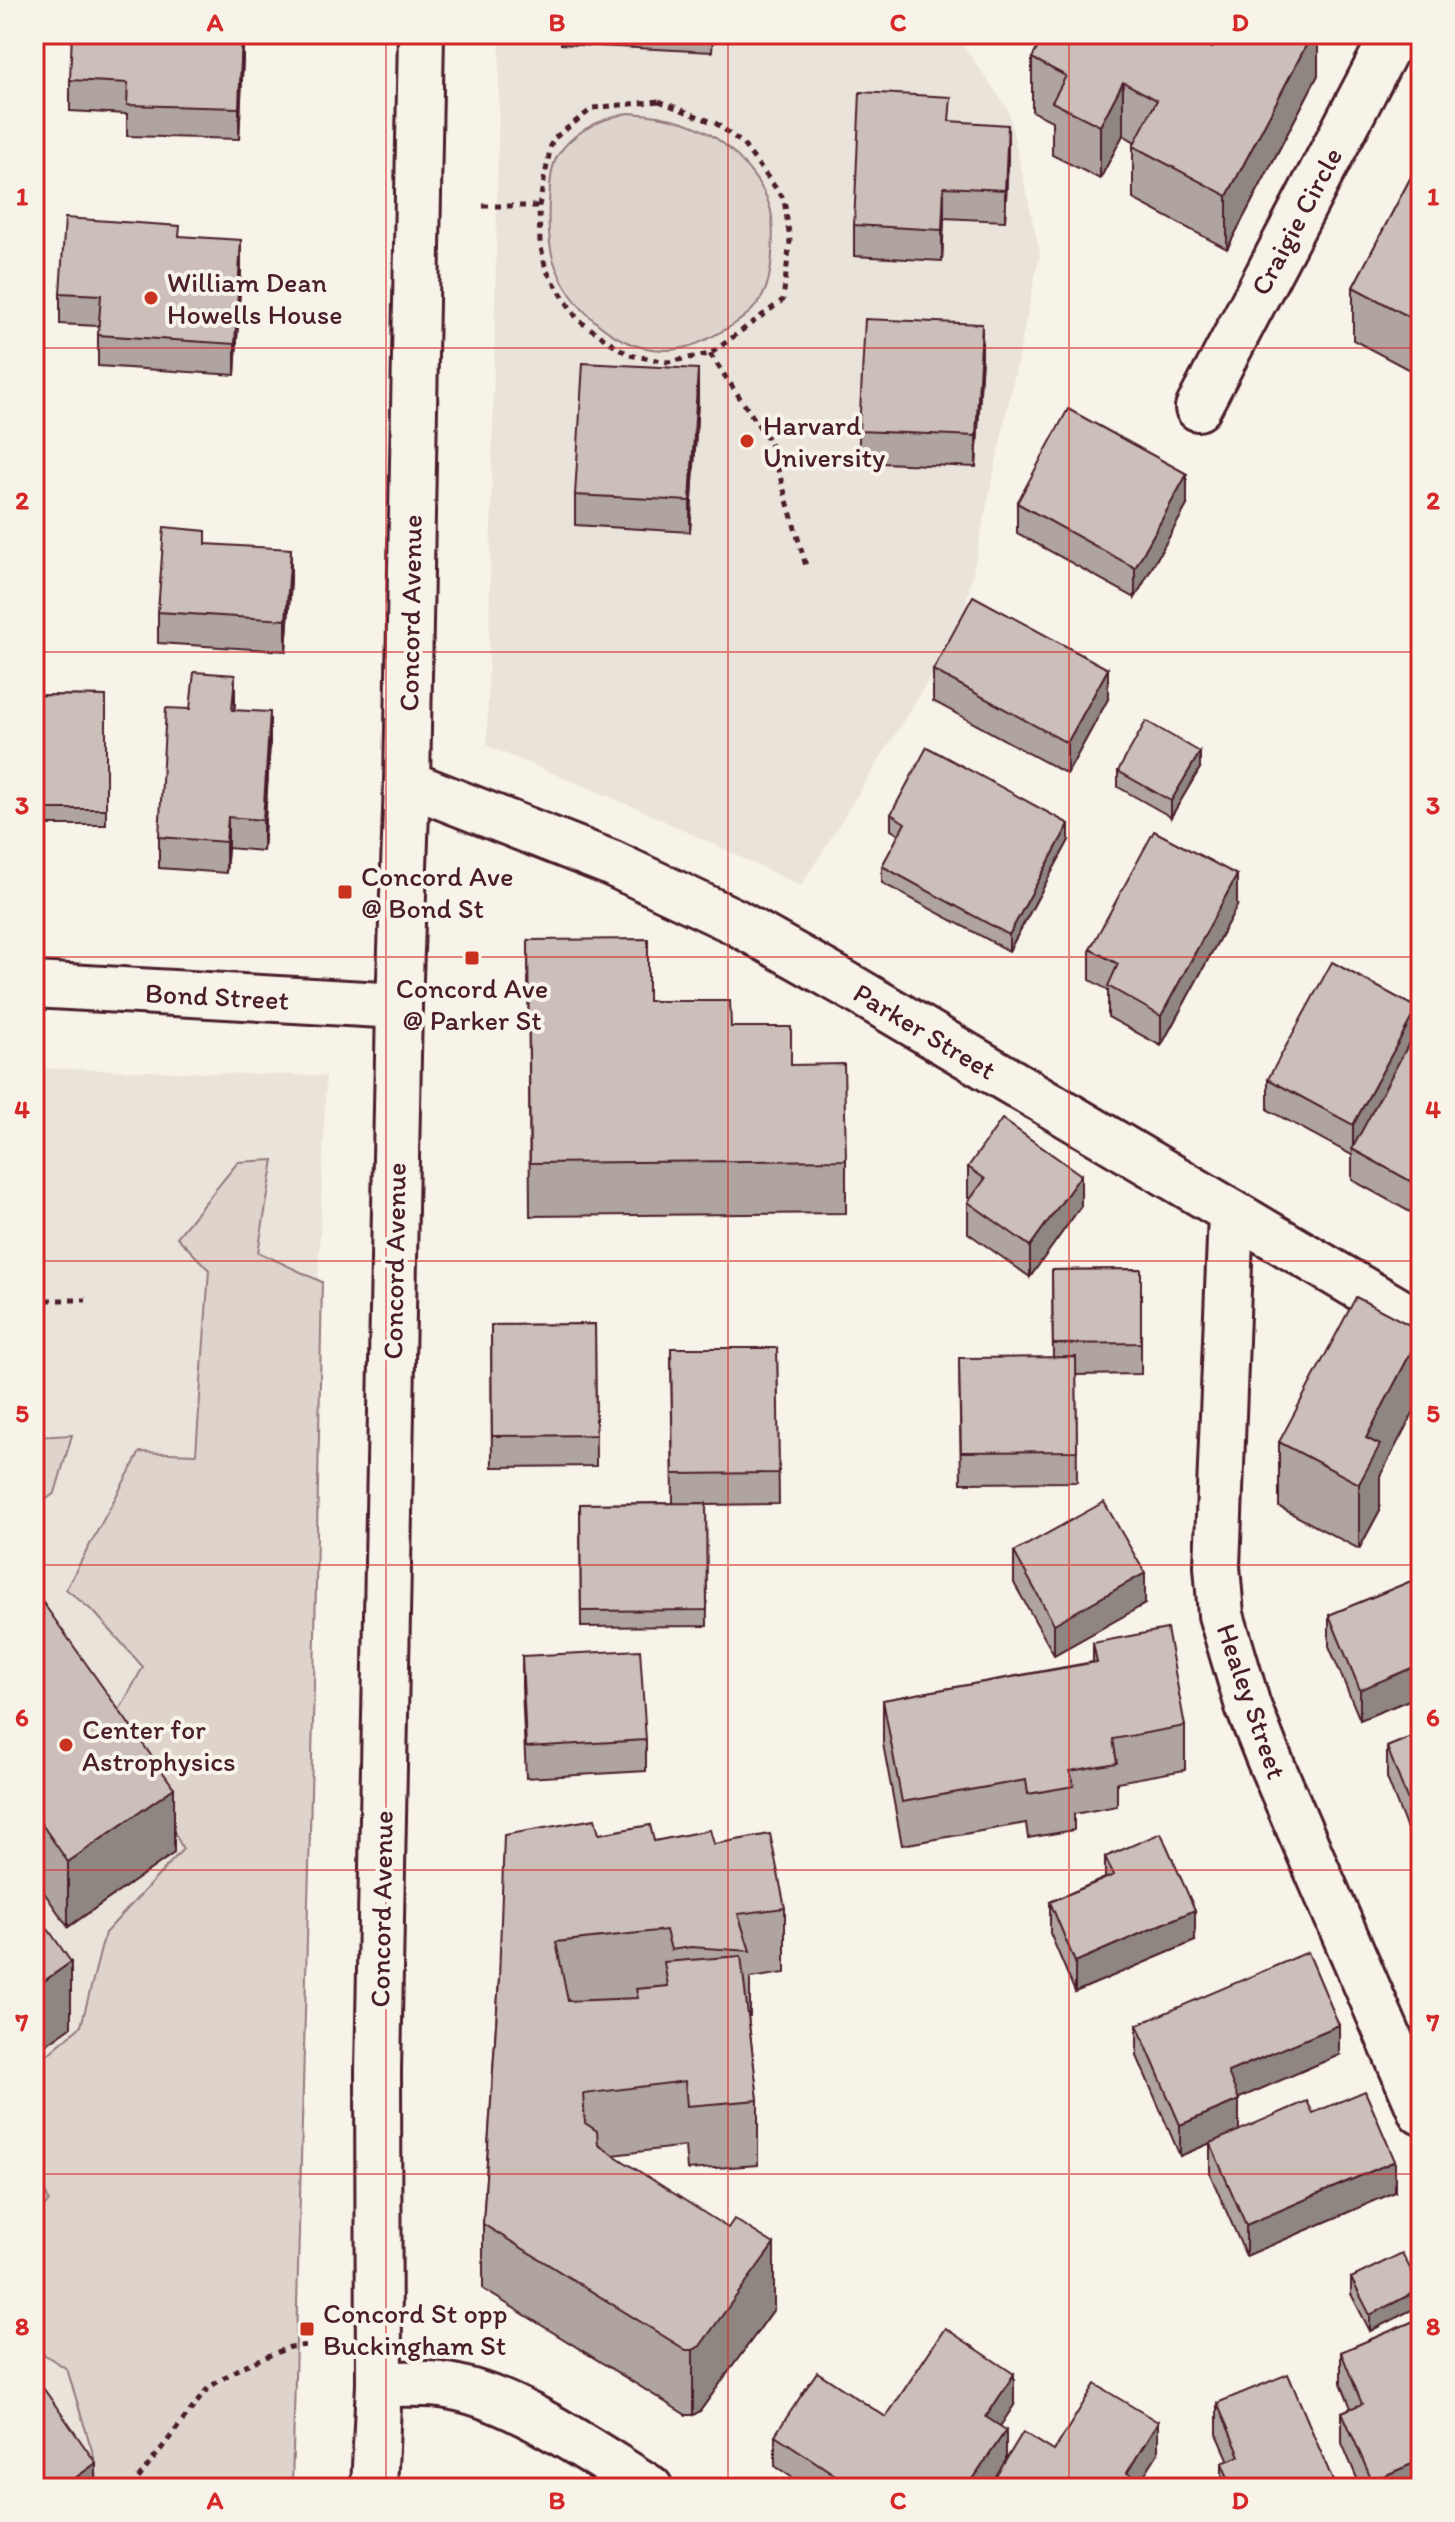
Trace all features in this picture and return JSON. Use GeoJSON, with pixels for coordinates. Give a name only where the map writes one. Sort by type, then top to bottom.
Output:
{"type":"FeatureCollection","features":[{"type":"Feature","properties":{"kind":"street","name":"Concord Avenue"},"geometry":{"type":"LineString","coordinates":[[374,2488],[379,2384],[378,2071],[421,34]]}},
{"type":"Feature","properties":{"kind":"street","name":"Craigie Circle"},"geometry":{"type":"LineString","coordinates":[[1198,408],[1394,34]]}},
{"type":"Feature","properties":{"kind":"street","name":"Parker Street"},"geometry":{"type":"LineString","coordinates":[[407,783],[611,863],[734,921],[1421,1324]]}},
{"type":"Feature","properties":{"kind":"street","name":"Bond Street"},"geometry":{"type":"LineString","coordinates":[[34,985],[399,1006]]}},
{"type":"Feature","properties":{"kind":"street","name":"Healey Street"},"geometry":{"type":"LineString","coordinates":[[1231,1214],[1217,1566],[1221,1615],[1248,1706],[1267,1754],[1421,2112]]}},
{"type":"Feature","properties":{"kind":"street"},"geometry":{"type":"LineString","coordinates":[[379,2384],[442,2385],[482,2396],[549,2427],[650,2488]]}},
{"type":"Feature","properties":{"kind":"path"},"geometry":{"type":"LineString","coordinates":[[659,101],[717,124],[742,143],[784,199],[790,240],[783,300],[710,354],[668,362],[629,355],[578,320],[546,270],[540,243],[539,206],[552,140],[593,108],[659,101]]}},
{"type":"Feature","properties":{"kind":"path"},"geometry":{"type":"LineString","coordinates":[[483,206],[539,206]]}},
{"type":"Feature","properties":{"kind":"path"},"geometry":{"type":"LineString","coordinates":[[710,354],[770,442],[806,566]]}},
{"type":"Feature","properties":{"kind":"path"},"geometry":{"type":"LineString","coordinates":[[34,1300],[86,1300]]}},
{"type":"Feature","properties":{"kind":"path"},"geometry":{"type":"LineString","coordinates":[[131,2488],[208,2388],[241,2367],[290,2347],[307,2345]]}},
{"type":"Feature","properties":{"kind":"shaded area","name":"Harvard University"},"geometry":{"type":"Polygon","coordinates":[[[500,34],[955,34],[1008,109],[1040,254],[961,628],[801,886],[639,809],[487,746],[500,34]]]}},
{"type":"Feature","properties":{"kind":"shaded area"},"geometry":{"type":"Polygon","coordinates":[[[628,113],[681,121],[710,134],[749,170],[770,207],[772,255],[763,295],[751,311],[733,325],[684,348],[647,348],[630,343],[597,323],[571,295],[552,255],[549,210],[555,160],[564,146],[580,132],[598,122],[628,113]]]}},
{"type":"Feature","properties":{"kind":"shaded area"},"geometry":{"type":"Polygon","coordinates":[[[34,1068],[326,1076],[272,2488],[34,2488],[34,1068]]]}},
{"type":"Feature","properties":{"kind":"shaded area"},"geometry":{"type":"Polygon","coordinates":[[[274,1160],[258,1252],[322,1282],[292,2488],[98,2488],[94,2457],[67,2369],[34,2348],[34,2219],[49,2201],[34,2165],[34,2066],[81,2026],[105,1933],[183,1849],[115,1718],[143,1667],[95,1613],[66,1589],[140,1452],[196,1454],[209,1270],[177,1237],[238,1162],[274,1160]]]}},
{"type":"Feature","properties":{"kind":"shaded area"},"geometry":{"type":"Polygon","coordinates":[[[72,1435],[55,1493],[34,1508],[34,1437],[72,1435]]]}},
{"type":"Feature","properties":{"kind":"building"},"geometry":{"type":"Polygon","coordinates":[[[72,34],[242,34],[239,108],[127,105],[128,83],[70,80],[72,34]]]}},
{"type":"Feature","properties":{"kind":"building"},"geometry":{"type":"Polygon","coordinates":[[[1045,34],[1185,34],[1212,48],[1220,34],[1312,34],[1227,196],[1133,146],[1157,100],[1123,82],[1100,126],[1052,102],[1066,76],[1032,58],[1045,34]]]}},
{"type":"Feature","properties":{"kind":"building"},"geometry":{"type":"Polygon","coordinates":[[[860,92],[951,97],[949,121],[1008,125],[1005,190],[944,187],[942,230],[854,225],[860,92]]]}},
{"type":"Feature","properties":{"kind":"building"},"geometry":{"type":"Polygon","coordinates":[[[1421,158],[1421,323],[1353,287],[1421,158]]]}},
{"type":"Feature","properties":{"kind":"building","name":"William Dean Howells House"},"geometry":{"type":"Polygon","coordinates":[[[65,218],[180,226],[179,236],[241,240],[235,344],[98,335],[101,295],[60,293],[65,218]]]}},
{"type":"Feature","properties":{"kind":"building"},"geometry":{"type":"Polygon","coordinates":[[[865,319],[982,324],[976,436],[859,431],[865,319]]]}},
{"type":"Feature","properties":{"kind":"building"},"geometry":{"type":"Polygon","coordinates":[[[583,363],[698,369],[690,501],[575,495],[583,363]]]}},
{"type":"Feature","properties":{"kind":"building"},"geometry":{"type":"Polygon","coordinates":[[[1068,409],[1187,474],[1135,568],[1017,503],[1068,409]]]}},
{"type":"Feature","properties":{"kind":"building"},"geometry":{"type":"Polygon","coordinates":[[[164,527],[206,531],[206,544],[291,549],[286,620],[158,612],[164,527]]]}},
{"type":"Feature","properties":{"kind":"building"},"geometry":{"type":"Polygon","coordinates":[[[973,596],[1108,669],[1067,743],[933,670],[973,596]]]}},
{"type":"Feature","properties":{"kind":"building"},"geometry":{"type":"Polygon","coordinates":[[[194,672],[235,675],[232,710],[270,712],[263,820],[228,817],[226,842],[159,837],[166,708],[190,709],[194,672]]]}},
{"type":"Feature","properties":{"kind":"building"},"geometry":{"type":"Polygon","coordinates":[[[34,695],[106,696],[106,809],[34,809],[34,695]]]}},
{"type":"Feature","properties":{"kind":"building"},"geometry":{"type":"Polygon","coordinates":[[[1146,721],[1200,752],[1171,801],[1118,771],[1146,721]]]}},
{"type":"Feature","properties":{"kind":"building"},"geometry":{"type":"Polygon","coordinates":[[[927,747],[1069,824],[1009,935],[882,866],[905,823],[891,814],[927,747]]]}},
{"type":"Feature","properties":{"kind":"building"},"geometry":{"type":"Polygon","coordinates":[[[1154,831],[1237,875],[1161,1016],[1108,986],[1118,964],[1090,949],[1154,831]]]}},
{"type":"Feature","properties":{"kind":"building"},"geometry":{"type":"Polygon","coordinates":[[[648,939],[648,1001],[730,1001],[731,1027],[791,1027],[791,1065],[844,1064],[846,1160],[530,1163],[528,940],[648,939]]]}},
{"type":"Feature","properties":{"kind":"building"},"geometry":{"type":"Polygon","coordinates":[[[1332,962],[1417,1008],[1353,1125],[1268,1079],[1332,962]]]}},
{"type":"Feature","properties":{"kind":"building"},"geometry":{"type":"Polygon","coordinates":[[[1421,1021],[1421,1187],[1352,1149],[1421,1021]]]}},
{"type":"Feature","properties":{"kind":"building"},"geometry":{"type":"Polygon","coordinates":[[[1002,1119],[1081,1175],[1030,1246],[968,1202],[985,1179],[968,1167],[1002,1119]]]}},
{"type":"Feature","properties":{"kind":"building"},"geometry":{"type":"Polygon","coordinates":[[[1141,1269],[1141,1343],[1053,1344],[1052,1270],[1141,1269]]]}},
{"type":"Feature","properties":{"kind":"building"},"geometry":{"type":"Polygon","coordinates":[[[1356,1297],[1421,1331],[1366,1438],[1380,1445],[1359,1484],[1279,1442],[1356,1297]]]}},
{"type":"Feature","properties":{"kind":"building"},"geometry":{"type":"Polygon","coordinates":[[[595,1324],[596,1435],[492,1436],[491,1325],[595,1324]]]}},
{"type":"Feature","properties":{"kind":"building"},"geometry":{"type":"Polygon","coordinates":[[[671,1348],[777,1348],[779,1473],[673,1474],[671,1348]]]}},
{"type":"Feature","properties":{"kind":"building"},"geometry":{"type":"Polygon","coordinates":[[[1076,1357],[1077,1451],[961,1452],[959,1358],[1076,1357]]]}},
{"type":"Feature","properties":{"kind":"building"},"geometry":{"type":"Polygon","coordinates":[[[1104,1502],[1145,1573],[1054,1624],[1014,1552],[1104,1502]]]}},
{"type":"Feature","properties":{"kind":"building"},"geometry":{"type":"Polygon","coordinates":[[[706,1503],[707,1610],[581,1611],[580,1504],[706,1503]]]}},
{"type":"Feature","properties":{"kind":"building"},"geometry":{"type":"Polygon","coordinates":[[[1421,1577],[1421,1637],[1418,1638],[1421,1664],[1360,1690],[1329,1615],[1421,1577]]]}},
{"type":"Feature","properties":{"kind":"building"},"geometry":{"type":"Polygon","coordinates":[[[34,1590],[174,1788],[68,1862],[34,1813],[34,1590]]]}},
{"type":"Feature","properties":{"kind":"building"},"geometry":{"type":"Polygon","coordinates":[[[1167,1629],[1185,1726],[1113,1739],[1117,1763],[1070,1771],[1074,1786],[1028,1794],[1026,1780],[902,1802],[883,1700],[1097,1662],[1093,1643],[1167,1629]]]}},
{"type":"Feature","properties":{"kind":"building"},"geometry":{"type":"Polygon","coordinates":[[[640,1650],[646,1740],[526,1747],[522,1656],[640,1650]]]}},
{"type":"Feature","properties":{"kind":"building"},"geometry":{"type":"Polygon","coordinates":[[[1421,1733],[1421,1808],[1412,1811],[1387,1747],[1421,1733]]]}},
{"type":"Feature","properties":{"kind":"building"},"geometry":{"type":"Polygon","coordinates":[[[595,1819],[599,1834],[650,1825],[654,1841],[710,1830],[714,1844],[770,1834],[785,1908],[738,1914],[750,1951],[691,1947],[671,1950],[666,1930],[556,1942],[568,2001],[638,1998],[636,1989],[668,1986],[664,1962],[741,1956],[758,2100],[687,2106],[685,2081],[583,2094],[585,2123],[597,2131],[598,2145],[728,2228],[734,2219],[774,2244],[700,2346],[693,2350],[686,2350],[483,2224],[499,1979],[504,1835],[595,1819]]]}},
{"type":"Feature","properties":{"kind":"building"},"geometry":{"type":"Polygon","coordinates":[[[1161,1833],[1195,1910],[1075,1962],[1050,1902],[1114,1875],[1105,1857],[1161,1833]]]}},
{"type":"Feature","properties":{"kind":"building"},"geometry":{"type":"Polygon","coordinates":[[[34,1909],[71,1962],[34,1988],[34,1909]]]}},
{"type":"Feature","properties":{"kind":"building"},"geometry":{"type":"Polygon","coordinates":[[[1308,1952],[1339,2025],[1228,2072],[1239,2100],[1180,2125],[1137,2025],[1308,1952]]]}},
{"type":"Feature","properties":{"kind":"building"},"geometry":{"type":"Polygon","coordinates":[[[1365,2091],[1395,2161],[1246,2225],[1210,2143],[1307,2101],[1313,2113],[1365,2091]]]}},
{"type":"Feature","properties":{"kind":"building"},"geometry":{"type":"Polygon","coordinates":[[[1402,2253],[1421,2289],[1370,2315],[1351,2278],[1402,2253]]]}},
{"type":"Feature","properties":{"kind":"building"},"geometry":{"type":"Polygon","coordinates":[[[1421,2318],[1421,2479],[1414,2463],[1372,2481],[1342,2412],[1362,2404],[1341,2352],[1421,2318]]]}},
{"type":"Feature","properties":{"kind":"building"},"geometry":{"type":"Polygon","coordinates":[[[945,2328],[1014,2374],[986,2417],[1006,2430],[967,2488],[855,2488],[775,2435],[817,2372],[886,2417],[945,2328]]]}},
{"type":"Feature","properties":{"kind":"building"},"geometry":{"type":"Polygon","coordinates":[[[1288,2374],[1336,2488],[1232,2488],[1222,2463],[1240,2456],[1217,2403],[1288,2374]]]}},
{"type":"Feature","properties":{"kind":"building"},"geometry":{"type":"Polygon","coordinates":[[[34,2375],[96,2463],[61,2488],[34,2488],[34,2375]]]}},
{"type":"Feature","properties":{"kind":"building"},"geometry":{"type":"Polygon","coordinates":[[[1095,2384],[1158,2422],[1127,2473],[1146,2484],[1144,2488],[989,2488],[1023,2432],[1054,2451],[1095,2384]]]}},
{"type":"Feature","properties":{"kind":"place","name":"William Dean Howells House"},"geometry":{"type":"Point","coordinates":[151,298]}},
{"type":"Feature","properties":{"kind":"place","name":"Harvard University"},"geometry":{"type":"Point","coordinates":[747,441]}},
{"type":"Feature","properties":{"kind":"place","name":"Concord Ave @ Bond St"},"geometry":{"type":"Point","coordinates":[345,892]}},
{"type":"Feature","properties":{"kind":"place","name":"Concord Ave @ Parker St"},"geometry":{"type":"Point","coordinates":[472,958]}},
{"type":"Feature","properties":{"kind":"place","name":"Center for Astrophysics"},"geometry":{"type":"Point","coordinates":[66,1745]}},
{"type":"Feature","properties":{"kind":"place","name":"Concord St opp Buckingham St"},"geometry":{"type":"Point","coordinates":[307,2329]}}]}
